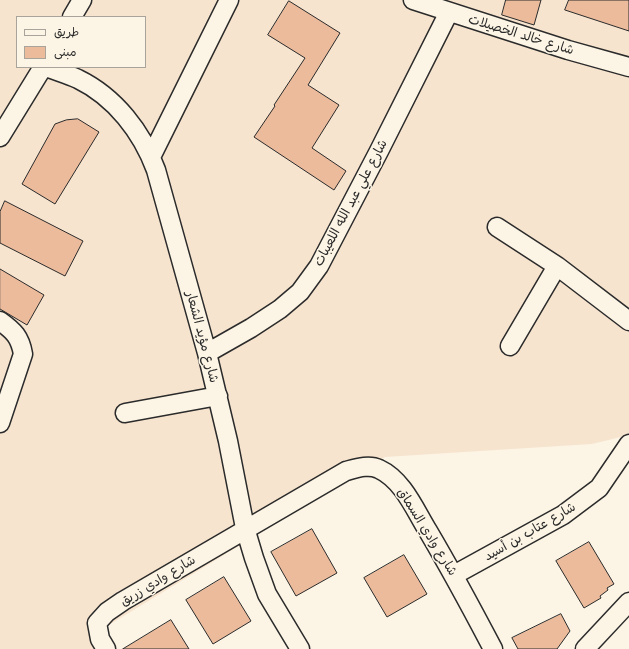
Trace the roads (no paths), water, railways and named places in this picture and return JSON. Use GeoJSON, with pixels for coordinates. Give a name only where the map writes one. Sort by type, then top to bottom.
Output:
{"type":"FeatureCollection","features":[{"type":"Feature","properties":{"kind":"street"},"geometry":{"type":"LineString","coordinates":[[73,16],[82,0]]}},
{"type":"Feature","properties":{"kind":"street"},"geometry":{"type":"LineString","coordinates":[[151,157],[229,0]]}},
{"type":"Feature","properties":{"kind":"street","name":"شارع خالد الخصيلات"},"geometry":{"type":"LineString","coordinates":[[413,0],[568,50],[629,67]]}},
{"type":"Feature","properties":{"kind":"street","name":"شارع علي عبد الله اللعيبات"},"geometry":{"type":"LineString","coordinates":[[207,353],[251,328],[280,309],[300,292],[319,266],[449,12]]}},
{"type":"Feature","properties":{"kind":"street"},"geometry":{"type":"LineString","coordinates":[[0,137],[42,68]]}},
{"type":"Feature","properties":{"kind":"street","name":"شارع مؤيد الشعار"},"geometry":{"type":"LineString","coordinates":[[49,68],[77,79],[113,102],[132,125],[151,157],[156,170],[207,353],[218,396],[245,528],[254,558],[268,594],[300,649]]}},
{"type":"Feature","properties":{"kind":"street"},"geometry":{"type":"LineString","coordinates":[[497,227],[557,266],[629,321]]}},
{"type":"Feature","properties":{"kind":"street"},"geometry":{"type":"LineString","coordinates":[[510,346],[557,266]]}},
{"type":"Feature","properties":{"kind":"street"},"geometry":{"type":"LineString","coordinates":[[0,322],[8,327],[17,336],[21,344],[23,354],[0,423]]}},
{"type":"Feature","properties":{"kind":"street"},"geometry":{"type":"LineString","coordinates":[[125,413],[218,396]]}},
{"type":"Feature","properties":{"kind":"street","name":"شارع عتاب بن أسيد"},"geometry":{"type":"LineString","coordinates":[[454,575],[563,515],[598,488],[629,444]]}},
{"type":"Feature","properties":{"kind":"street","name":"شارع وادي السماق"},"geometry":{"type":"LineString","coordinates":[[245,528],[346,471],[365,466],[378,469],[393,478],[407,496],[454,575],[493,649]]}},
{"type":"Feature","properties":{"kind":"street","name":"شارع وادي زريق"},"geometry":{"type":"LineString","coordinates":[[106,649],[100,639],[97,623],[107,612],[123,600],[245,528]]}},
{"type":"Feature","properties":{"kind":"street"},"geometry":{"type":"LineString","coordinates":[[586,649],[629,602]]}}]}
